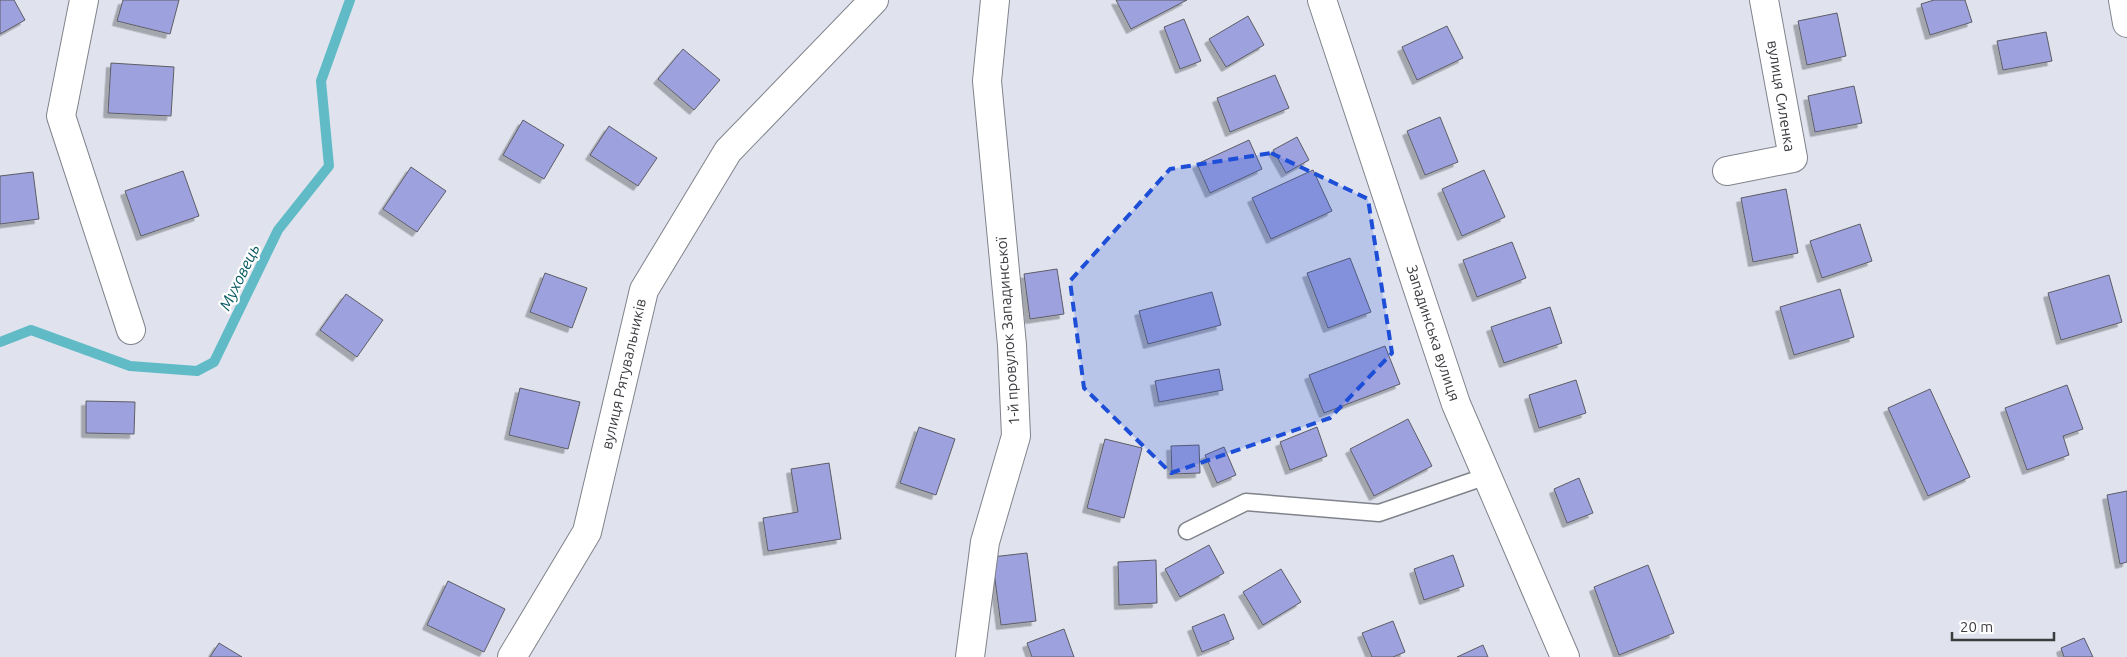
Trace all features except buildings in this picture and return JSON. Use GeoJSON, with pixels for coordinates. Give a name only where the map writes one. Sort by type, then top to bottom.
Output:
{"type":"FeatureCollection","features":[{"type":"Feature","properties":{"kind":"street"},"geometry":{"type":"LineString","coordinates":[[84,0],[61,116],[131,330]]}},
{"type":"Feature","properties":{"kind":"street","name":"вулиця Рятувальників"},"geometry":{"type":"LineString","coordinates":[[512,657],[587,532],[644,290],[728,151],[874,0]]}},
{"type":"Feature","properties":{"kind":"street","name":"1-й провулок Западинської"},"geometry":{"type":"LineString","coordinates":[[970,657],[985,542],[1016,436],[1012,344],[987,81],[995,0]]}},
{"type":"Feature","properties":{"kind":"street","name":"Западинська вулиця"},"geometry":{"type":"LineString","coordinates":[[1322,0],[1456,404],[1566,657]]}},
{"type":"Feature","properties":{"kind":"street","name":"вулиця Силенка"},"geometry":{"type":"LineString","coordinates":[[1728,172],[1793,158],[1764,0]]}},
{"type":"Feature","properties":{"kind":"street"},"geometry":{"type":"LineString","coordinates":[[2123,0],[2127,24]]}},
{"type":"Feature","properties":{"kind":"lane"},"geometry":{"type":"LineString","coordinates":[[1187,530],[1246,502],[1379,513],[1487,476]]}},
{"type":"Feature","properties":{"kind":"highlighted area"},"geometry":{"type":"Polygon","coordinates":[[[1271,153],[1368,199],[1392,353],[1330,418],[1171,473],[1084,388],[1070,281],[1170,169],[1271,153]]]}},
{"type":"Feature","properties":{"kind":"waterway","name":"Муховець"},"geometry":{"type":"LineString","coordinates":[[0,342],[31,330],[130,366],[197,371],[214,362],[278,230],[329,166],[321,81],[350,0]]}}]}
